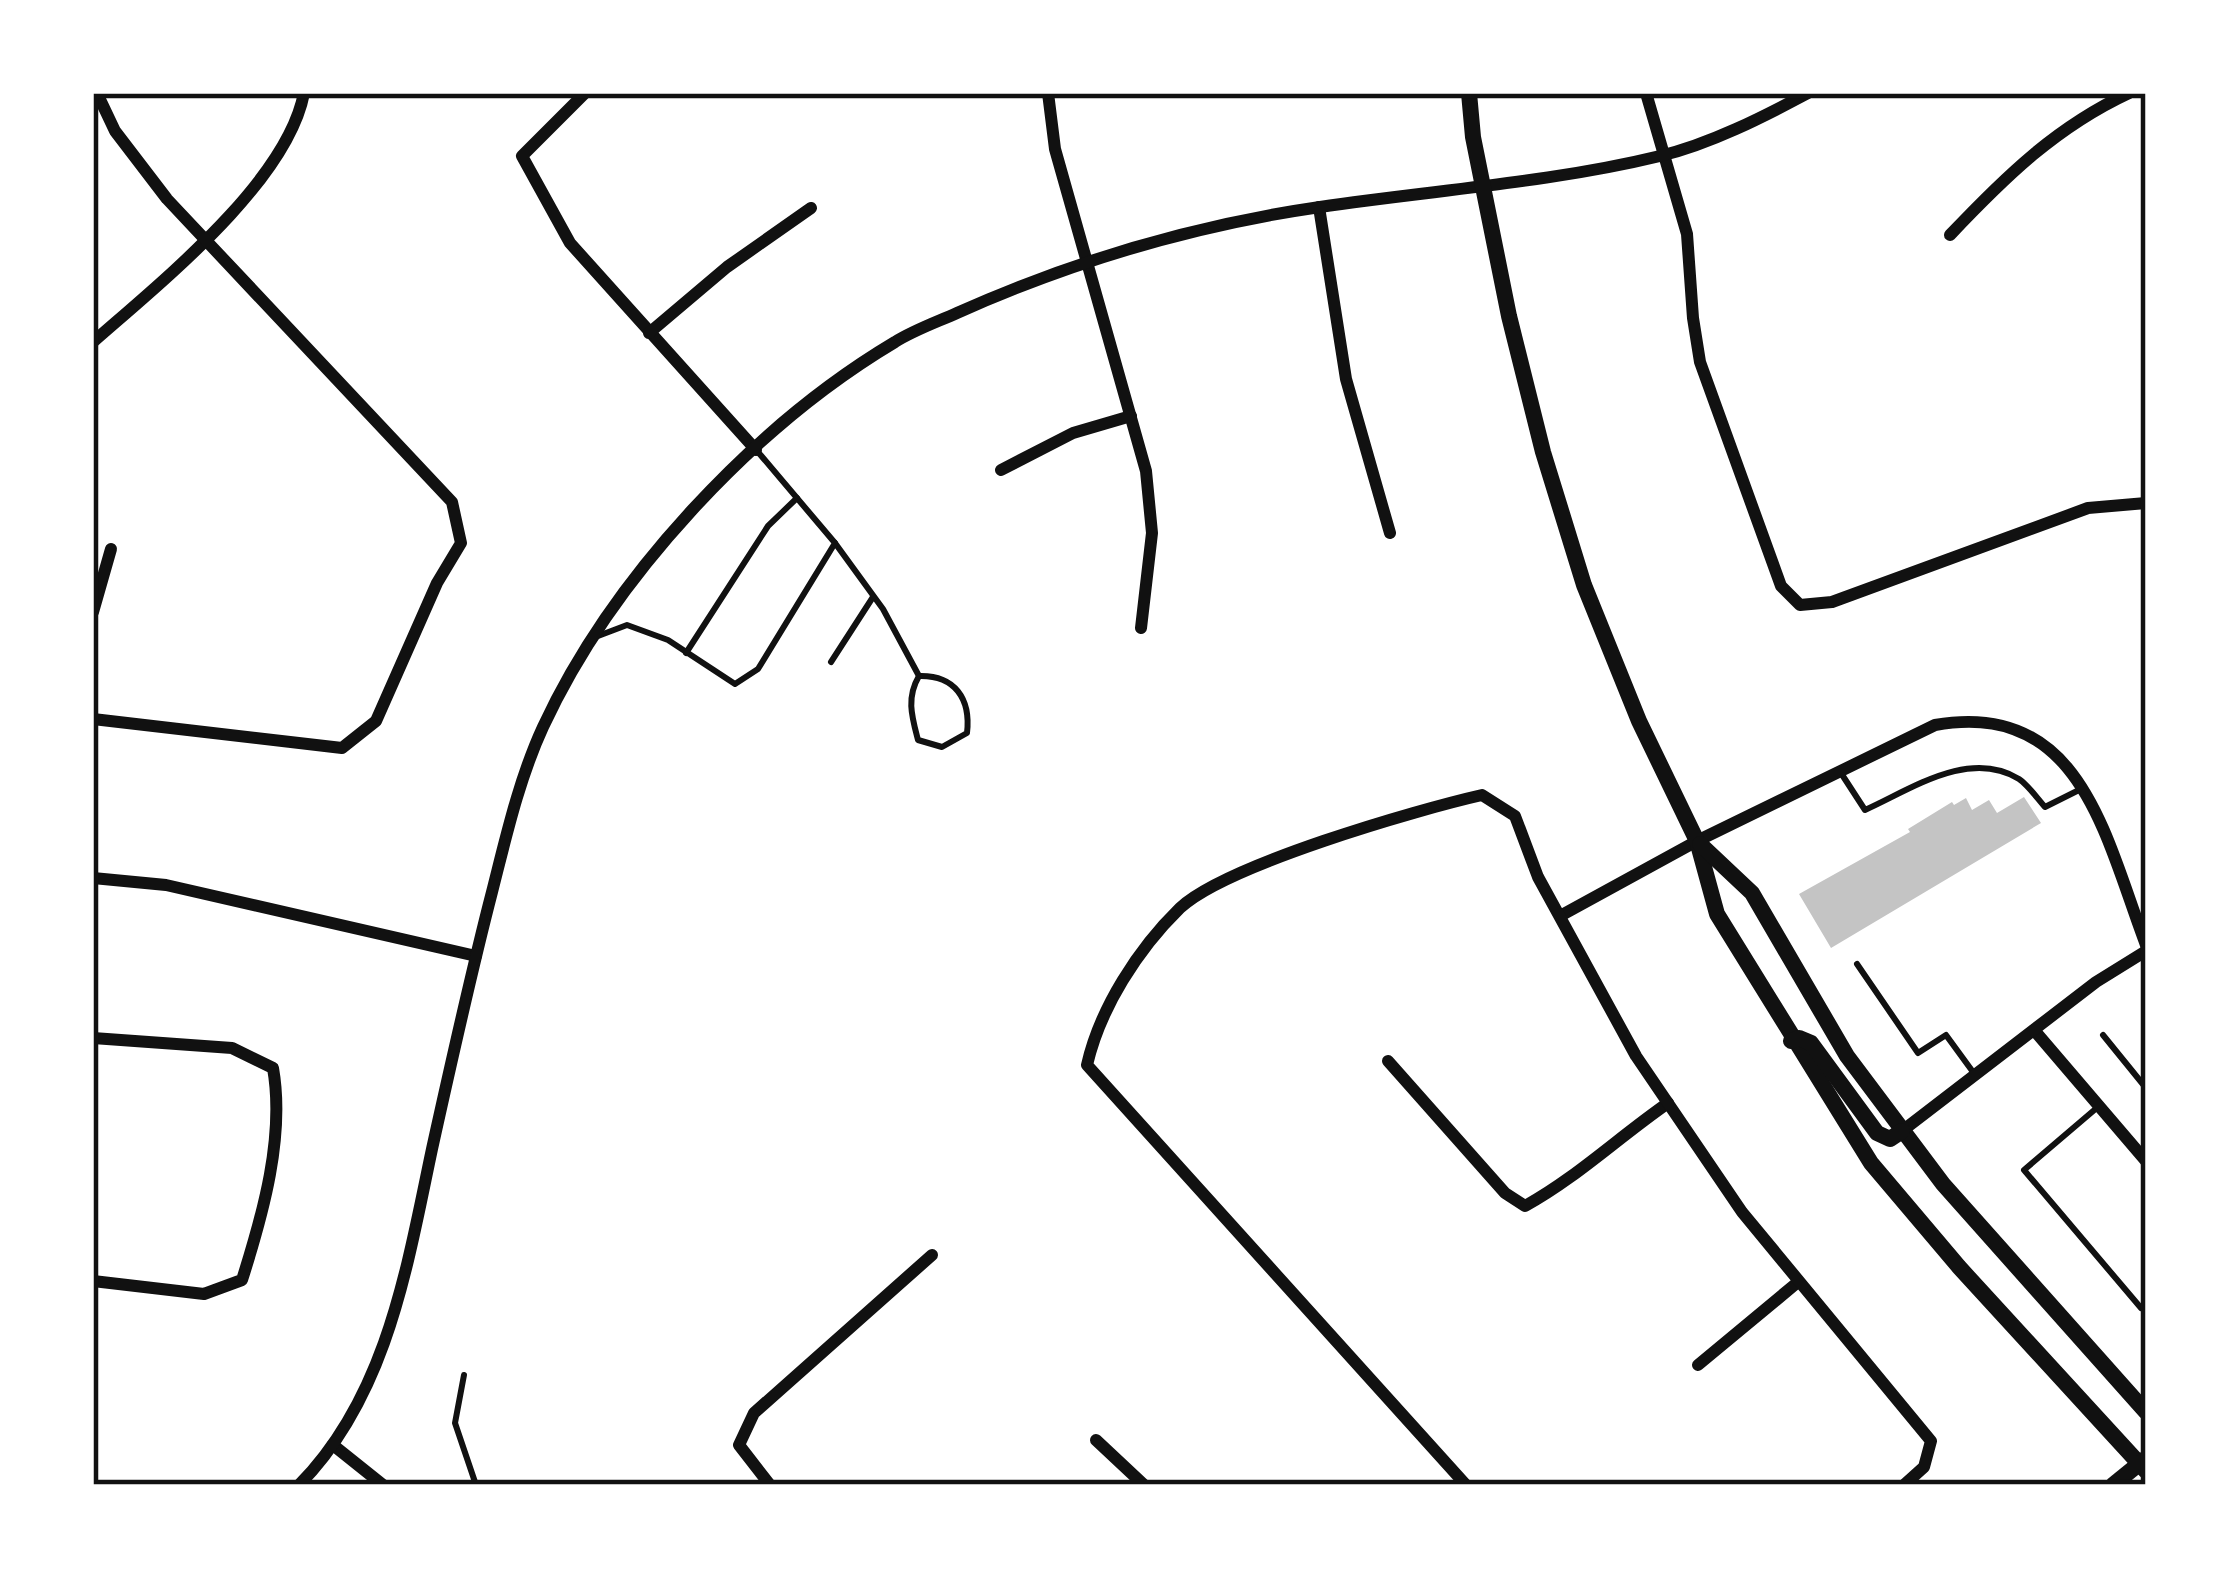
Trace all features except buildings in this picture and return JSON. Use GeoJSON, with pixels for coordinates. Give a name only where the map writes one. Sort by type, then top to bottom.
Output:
{"type":"FeatureCollection","features":[{"type":"Feature","properties":{"kind":"main road"},"geometry":{"type":"LineString","coordinates":[[1469,93],[1483,186],[1543,452],[1584,585],[1639,721],[1697,841],[1717,914],[1870,1163],[1959,1267],[2144,1464],[2113,1485]]}},
{"type":"Feature","properties":{"kind":"main road"},"geometry":{"type":"LineString","coordinates":[[1697,841],[1752,893],[1847,1056],[1902,1131],[1989,1238],[2146,1412]]}},
{"type":"Feature","properties":{"kind":"main road"},"geometry":{"type":"LineString","coordinates":[[1792,1041],[1799,1038],[1811,1043],[1877,1133],[1890,1139],[1902,1131]]}},
{"type":"Feature","properties":{"kind":"street"},"geometry":{"type":"LineString","coordinates":[[93,719],[342,748],[376,721],[437,583],[461,542],[452,502],[204,239],[115,131],[97,93]]}},
{"type":"Feature","properties":{"kind":"street"},"geometry":{"type":"LineString","coordinates":[[93,342],[236,207],[284,148],[304,93]]}},
{"type":"Feature","properties":{"kind":"street"},"geometry":{"type":"LineString","coordinates":[[585,93],[522,156],[570,243],[756,450]]}},
{"type":"Feature","properties":{"kind":"street"},"geometry":{"type":"LineString","coordinates":[[1048,93],[1054,149],[1146,471],[1152,533],[1141,628]]}},
{"type":"Feature","properties":{"kind":"street"},"geometry":{"type":"LineString","coordinates":[[1646,93],[1687,234],[1700,362],[1781,586],[1800,605],[1832,602],[2088,508],[2146,503]]}},
{"type":"Feature","properties":{"kind":"street"},"geometry":{"type":"LineString","coordinates":[[299,1485],[334,1444],[366,1389],[393,1321],[508,825],[542,728],[641,569],[709,491],[815,398],[897,340],[1015,287],[1241,220],[1665,156],[1808,93]]}},
{"type":"Feature","properties":{"kind":"street"},"geometry":{"type":"LineString","coordinates":[[1950,235],[2015,166],[2094,110],[2129,93]]}},
{"type":"Feature","properties":{"kind":"street"},"geometry":{"type":"LineString","coordinates":[[1318,207],[1346,379],[1390,533]]}},
{"type":"Feature","properties":{"kind":"street"},"geometry":{"type":"LineString","coordinates":[[649,333],[728,267],[811,208]]}},
{"type":"Feature","properties":{"kind":"street"},"geometry":{"type":"LineString","coordinates":[[1001,470],[1073,433],[1131,416]]}},
{"type":"Feature","properties":{"kind":"street"},"geometry":{"type":"LineString","coordinates":[[93,612],[111,549]]}},
{"type":"Feature","properties":{"kind":"street"},"geometry":{"type":"LineString","coordinates":[[1560,916],[1697,841],[1934,725],[1994,721],[2021,728],[2050,746],[2068,766],[2096,815],[2146,948],[1902,1131]]}},
{"type":"Feature","properties":{"kind":"street"},"geometry":{"type":"LineString","coordinates":[[1466,1485],[1088,1065],[1095,1033],[1140,955],[1183,905],[1240,874],[1437,805],[1482,795],[1514,816],[1538,877],[1636,1056],[1742,1212],[1931,1441],[1924,1466],[1904,1485]]}},
{"type":"Feature","properties":{"kind":"street"},"geometry":{"type":"LineString","coordinates":[[93,878],[166,885],[476,956]]}},
{"type":"Feature","properties":{"kind":"street"},"geometry":{"type":"LineString","coordinates":[[2035,1030],[2146,1161]]}},
{"type":"Feature","properties":{"kind":"street"},"geometry":{"type":"LineString","coordinates":[[93,1038],[232,1048],[273,1068],[279,1101],[259,1225],[242,1280],[204,1294],[93,1281]]}},
{"type":"Feature","properties":{"kind":"street"},"geometry":{"type":"LineString","coordinates":[[1388,1061],[1505,1192],[1525,1207],[1563,1186],[1668,1103]]}},
{"type":"Feature","properties":{"kind":"street"},"geometry":{"type":"LineString","coordinates":[[770,1485],[739,1445],[754,1413],[932,1255]]}},
{"type":"Feature","properties":{"kind":"street"},"geometry":{"type":"LineString","coordinates":[[1698,1365],[1798,1282]]}},
{"type":"Feature","properties":{"kind":"street"},"geometry":{"type":"LineString","coordinates":[[1096,1440],[1144,1485]]}},
{"type":"Feature","properties":{"kind":"street"},"geometry":{"type":"LineString","coordinates":[[334,1444],[383,1485]]}},
{"type":"Feature","properties":{"kind":"lane"},"geometry":{"type":"LineString","coordinates":[[756,450],[835,542],[919,676]]}},
{"type":"Feature","properties":{"kind":"lane"},"geometry":{"type":"LineString","coordinates":[[686,653],[769,526],[797,498]]}},
{"type":"Feature","properties":{"kind":"lane"},"geometry":{"type":"LineString","coordinates":[[595,637],[627,625],[668,640],[735,683],[758,669],[835,542]]}},
{"type":"Feature","properties":{"kind":"lane"},"geometry":{"type":"LineString","coordinates":[[831,662],[873,597]]}},
{"type":"Feature","properties":{"kind":"lane"},"geometry":{"type":"LineString","coordinates":[[919,676],[946,679],[962,694],[969,713],[967,734],[942,747],[918,740],[910,710],[912,687],[919,676]]}},
{"type":"Feature","properties":{"kind":"lane"},"geometry":{"type":"LineString","coordinates":[[1839,770],[1865,810],[1952,771],[1985,767],[2020,779],[2045,807],[2081,789]]}},
{"type":"Feature","properties":{"kind":"lane"},"geometry":{"type":"LineString","coordinates":[[1857,964],[1918,1053],[1946,1035],[1975,1075]]}},
{"type":"Feature","properties":{"kind":"lane"},"geometry":{"type":"LineString","coordinates":[[2103,1035],[2146,1088]]}},
{"type":"Feature","properties":{"kind":"lane"},"geometry":{"type":"LineString","coordinates":[[2098,1106],[2024,1170],[2141,1308],[2146,1304]]}},
{"type":"Feature","properties":{"kind":"lane"},"geometry":{"type":"LineString","coordinates":[[464,1375],[455,1424],[476,1485]]}}]}
